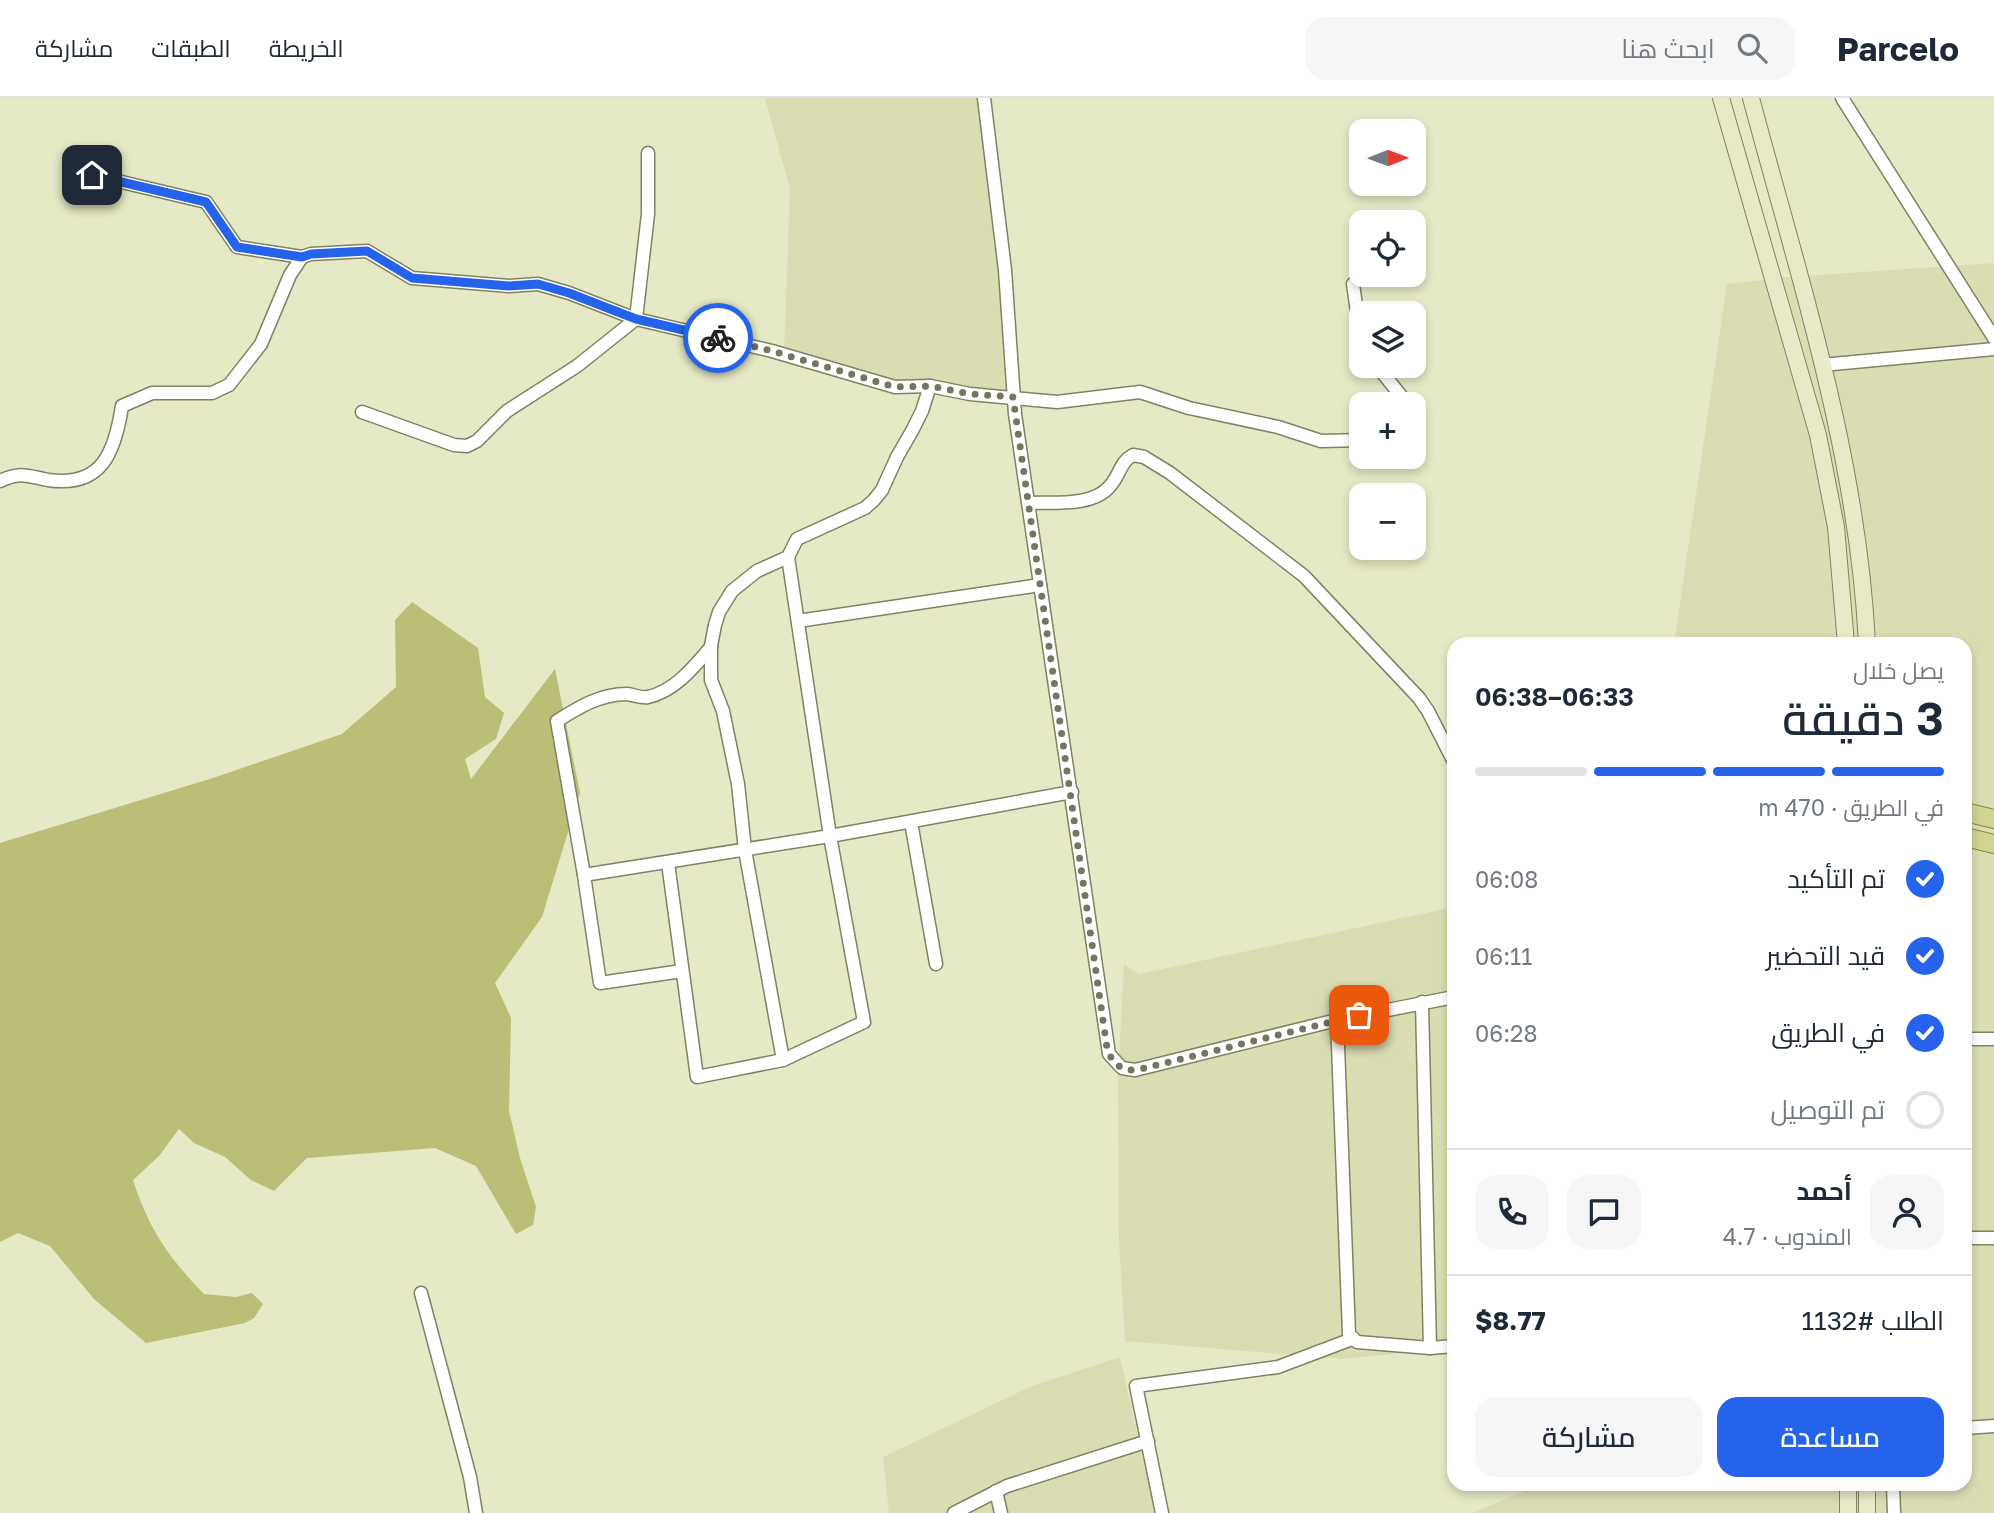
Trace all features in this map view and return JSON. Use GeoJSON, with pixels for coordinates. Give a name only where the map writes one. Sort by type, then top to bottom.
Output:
{"type":"FeatureCollection","features":[{"type":"Feature","properties":{"kind":"main road"},"geometry":{"type":"LineString","coordinates":[[1972,814],[1994,819]]}},
{"type":"Feature","properties":{"kind":"main road"},"geometry":{"type":"LineString","coordinates":[[1972,839],[1994,844]]}},
{"type":"Feature","properties":{"kind":"street"},"geometry":{"type":"LineString","coordinates":[[984,98],[1005,270],[1013,397],[1107,1048],[1116,1065],[1128,1070],[1141,1069],[1337,1020],[1447,998]]}},
{"type":"Feature","properties":{"kind":"street"},"geometry":{"type":"LineString","coordinates":[[1721,98],[1818,435],[1836,527],[1845,637]]}},
{"type":"Feature","properties":{"kind":"street"},"geometry":{"type":"LineString","coordinates":[[1751,98],[1838,431],[1856,519],[1866,637]]}},
{"type":"Feature","properties":{"kind":"street"},"geometry":{"type":"LineString","coordinates":[[1842,98],[1994,338]]}},
{"type":"Feature","properties":{"kind":"street"},"geometry":{"type":"LineString","coordinates":[[1728,124],[1735,117],[1744,115],[1757,119]]}},
{"type":"Feature","properties":{"kind":"street"},"geometry":{"type":"LineString","coordinates":[[362,412],[454,445],[470,445],[508,411],[577,366],[636,319],[648,214],[649,153]]}},
{"type":"Feature","properties":{"kind":"street"},"geometry":{"type":"LineString","coordinates":[[92,175],[206,202],[237,247],[302,257],[311,254],[367,251],[412,278],[509,286],[538,284],[636,319],[772,351],[895,387],[930,386],[970,394],[1057,402],[1140,392],[1189,408],[1278,427],[1321,441],[1349,440]]}},
{"type":"Feature","properties":{"kind":"street"},"geometry":{"type":"LineString","coordinates":[[0,481],[16,474],[62,482],[92,474],[110,454],[122,407],[152,393],[212,393],[229,385],[261,344],[290,275],[302,257]]}},
{"type":"Feature","properties":{"kind":"street"},"geometry":{"type":"LineString","coordinates":[[1822,365],[1994,349]]}},
{"type":"Feature","properties":{"kind":"street"},"geometry":{"type":"LineString","coordinates":[[1387,378],[1398,392]]}},
{"type":"Feature","properties":{"kind":"street"},"geometry":{"type":"LineString","coordinates":[[667,863],[697,1077],[783,1060],[864,1022],[830,836],[788,557],[797,539],[865,509],[874,500],[922,411],[930,386]]}},
{"type":"Feature","properties":{"kind":"street"},"geometry":{"type":"LineString","coordinates":[[1028,503],[1085,500],[1094,497],[1111,486],[1124,460],[1133,455],[1144,457],[1170,473],[1304,576],[1419,698],[1447,748]]}},
{"type":"Feature","properties":{"kind":"street"},"geometry":{"type":"LineString","coordinates":[[783,1060],[745,850],[738,785],[723,711],[711,680],[711,646],[719,612],[732,591],[757,571],[788,557]]}},
{"type":"Feature","properties":{"kind":"street"},"geometry":{"type":"LineString","coordinates":[[798,621],[1040,585]]}},
{"type":"Feature","properties":{"kind":"street"},"geometry":{"type":"LineString","coordinates":[[682,971],[600,983],[557,721],[583,705],[603,697],[627,694],[646,698],[663,691],[690,672],[711,646]]}},
{"type":"Feature","properties":{"kind":"street"},"geometry":{"type":"LineString","coordinates":[[584,875],[830,836],[1072,792]]}},
{"type":"Feature","properties":{"kind":"street"},"geometry":{"type":"LineString","coordinates":[[911,822],[936,964]]}},
{"type":"Feature","properties":{"kind":"street"},"geometry":{"type":"LineString","coordinates":[[1422,1002],[1430,1349]]}},
{"type":"Feature","properties":{"kind":"street"},"geometry":{"type":"LineString","coordinates":[[1337,1020],[1349,1328],[1352,1339],[1357,1342],[1430,1349],[1447,1347]]}},
{"type":"Feature","properties":{"kind":"street"},"geometry":{"type":"LineString","coordinates":[[1972,1039],[1994,1039]]}},
{"type":"Feature","properties":{"kind":"street"},"geometry":{"type":"LineString","coordinates":[[1972,1238],[1994,1238]]}},
{"type":"Feature","properties":{"kind":"street"},"geometry":{"type":"LineString","coordinates":[[421,1293],[470,1477],[476,1513]]}},
{"type":"Feature","properties":{"kind":"street"},"geometry":{"type":"LineString","coordinates":[[1162,1513],[1136,1386],[1278,1367],[1352,1339]]}},
{"type":"Feature","properties":{"kind":"street"},"geometry":{"type":"LineString","coordinates":[[1972,1428],[1994,1426]]}},
{"type":"Feature","properties":{"kind":"street"},"geometry":{"type":"LineString","coordinates":[[954,1513],[996,1491],[1148,1441]]}},
{"type":"Feature","properties":{"kind":"street"},"geometry":{"type":"LineString","coordinates":[[996,1491],[1001,1513]]}},
{"type":"Feature","properties":{"kind":"street"},"geometry":{"type":"LineString","coordinates":[[1848,1491],[1848,1513]]}},
{"type":"Feature","properties":{"kind":"street"},"geometry":{"type":"LineString","coordinates":[[1867,1491],[1867,1513]]}},
{"type":"Feature","properties":{"kind":"street"},"geometry":{"type":"LineString","coordinates":[[1893,1491],[1894,1513]]}},
{"type":"Feature","properties":{"kind":"shaded area"},"geometry":{"type":"Polygon","coordinates":[[[765,98],[984,98],[1013,397],[895,387],[784,354],[790,189],[765,98]]]}},
{"type":"Feature","properties":{"kind":"shaded area"},"geometry":{"type":"Polygon","coordinates":[[[1994,263],[1994,1513],[1473,1513],[1524,1491],[1972,1491],[1972,637],[1675,637],[1727,284],[1789,277],[1994,263]]]}},
{"type":"Feature","properties":{"kind":"shaded area"},"geometry":{"type":"Polygon","coordinates":[[[1447,908],[1447,1349],[1342,1359],[1125,1341],[1119,1241],[1118,1078],[1124,964],[1139,974],[1447,908]]]}},
{"type":"Feature","properties":{"kind":"shaded area"},"geometry":{"type":"Polygon","coordinates":[[[1120,1357],[1155,1513],[889,1513],[883,1457],[1032,1386],[1120,1357]]]}},
{"type":"Feature","properties":{"kind":"green space"},"geometry":{"type":"Polygon","coordinates":[[[412,602],[478,648],[485,697],[504,713],[496,739],[465,759],[471,779],[555,669],[580,793],[542,917],[495,983],[511,1018],[509,1111],[520,1158],[536,1207],[533,1225],[516,1234],[476,1166],[435,1148],[307,1158],[274,1191],[251,1180],[225,1157],[194,1143],[179,1129],[159,1156],[133,1180],[153,1228],[170,1255],[204,1294],[236,1297],[252,1293],[263,1304],[254,1318],[245,1323],[146,1343],[94,1299],[50,1246],[18,1233],[0,1242],[0,843],[213,778],[342,734],[396,687],[395,620],[412,602]]]}},
{"type":"Feature","properties":{"kind":"way so far"},"geometry":{"type":"LineString","coordinates":[[718,338],[895,387],[930,386],[970,394],[1013,397],[1107,1048],[1116,1065],[1128,1070],[1141,1069],[1359,1015]]}},
{"type":"Feature","properties":{"kind":"route"},"geometry":{"type":"LineString","coordinates":[[92,175],[206,202],[237,247],[302,257],[311,254],[367,251],[412,278],[509,286],[538,284],[636,319],[718,338]]}}]}
